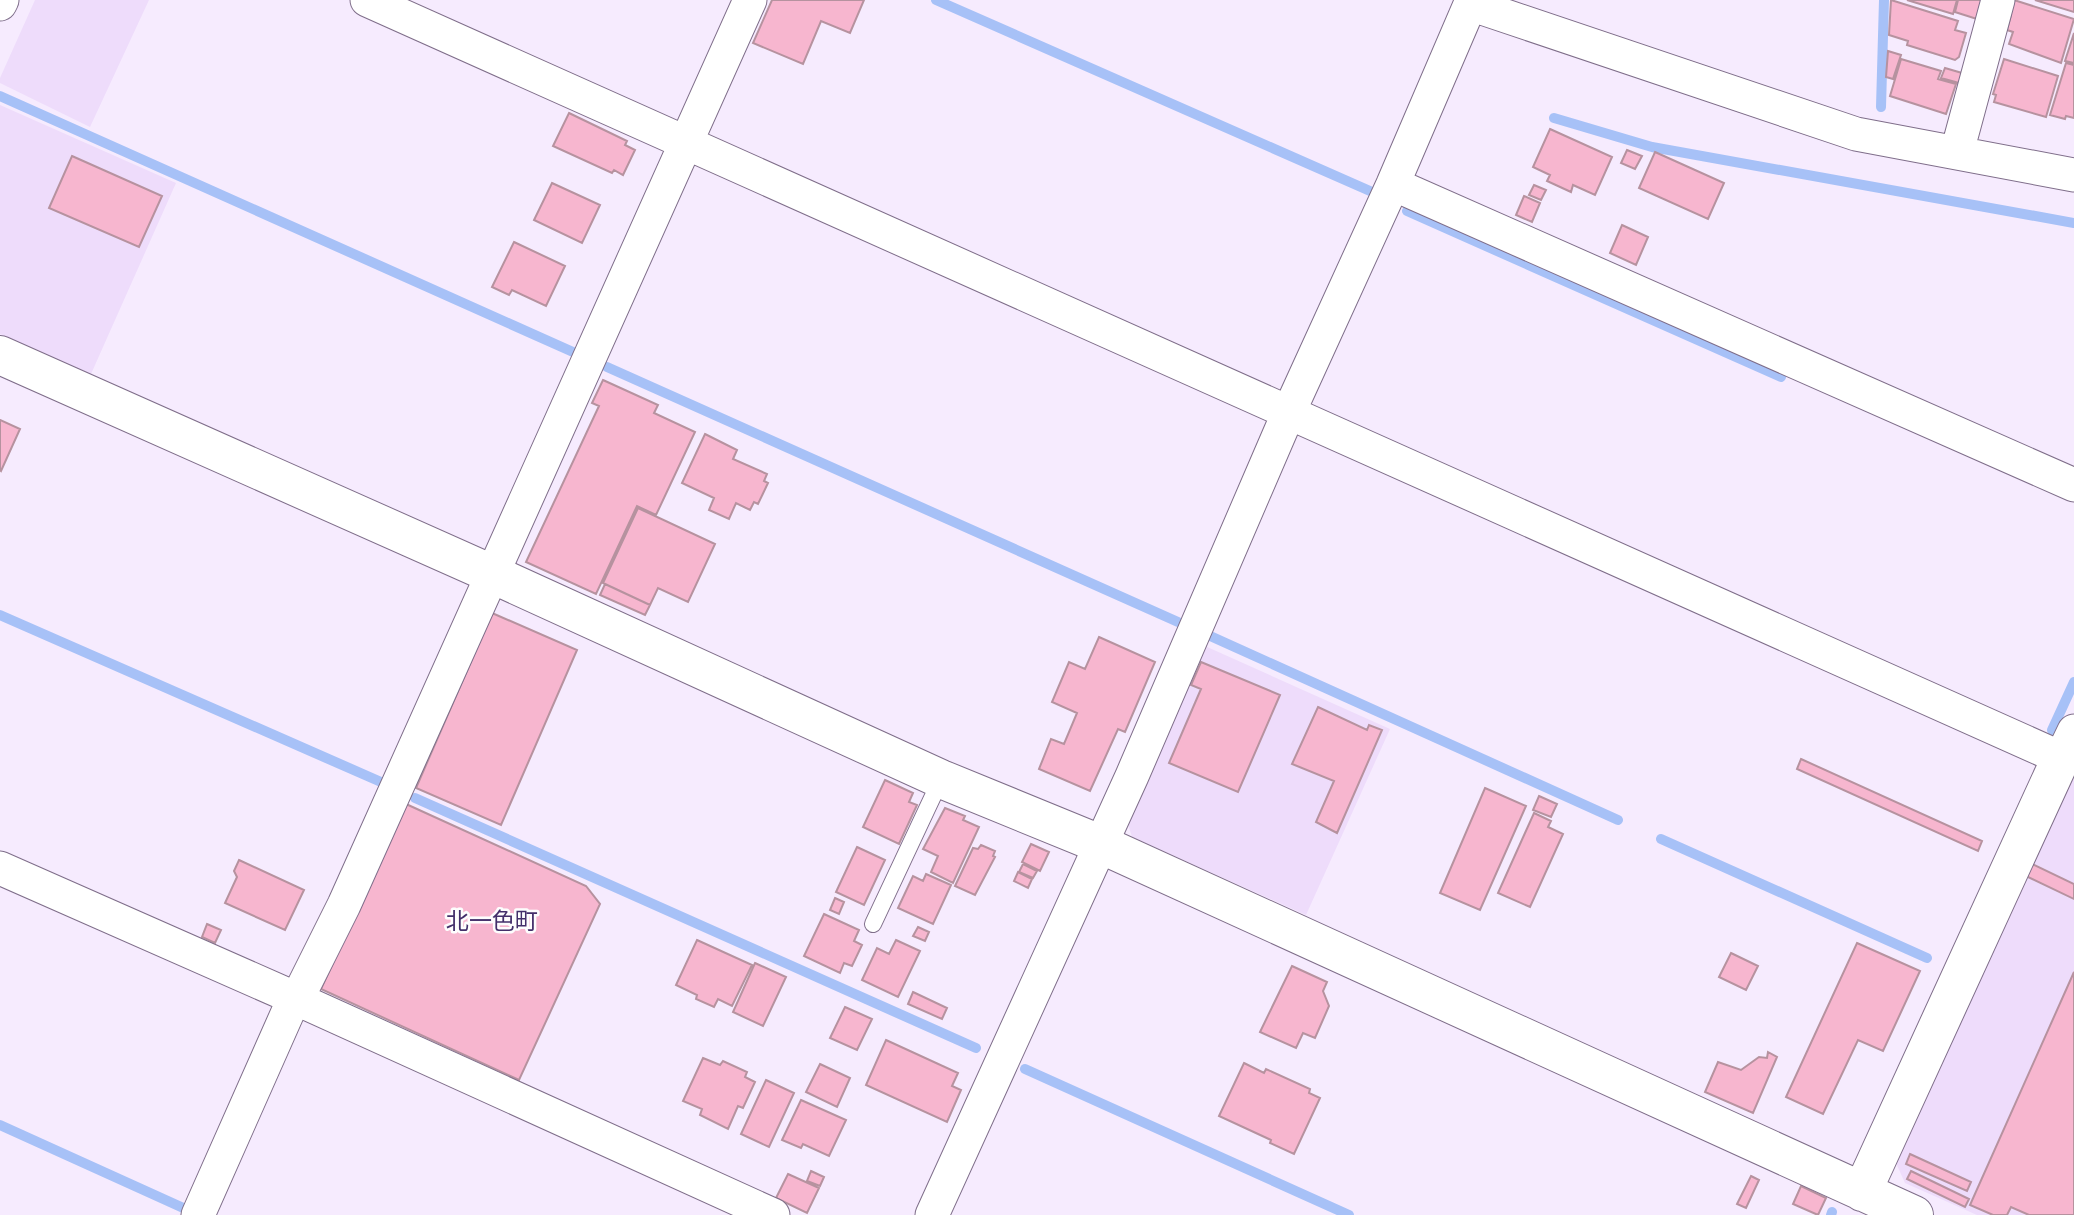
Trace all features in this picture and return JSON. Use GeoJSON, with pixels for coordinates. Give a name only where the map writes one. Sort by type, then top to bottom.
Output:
{"type":"FeatureCollection","features":[{"type":"Feature","properties":{"kind":"street"},"geometry":{"type":"LineString","coordinates":[[368,0],[1288,414],[2068,744],[1856,1204]]}},
{"type":"Feature","properties":{"kind":"street"},"geometry":{"type":"LineString","coordinates":[[198,1215],[288,1012],[344,905],[750,0]]}},
{"type":"Feature","properties":{"kind":"street"},"geometry":{"type":"LineString","coordinates":[[1957,152],[1998,0]]}},
{"type":"Feature","properties":{"kind":"street"},"geometry":{"type":"LineString","coordinates":[[932,1215],[1132,776],[1288,414],[1393,184],[1471,2],[1856,134],[2074,175]]}},
{"type":"Feature","properties":{"kind":"street"},"geometry":{"type":"LineString","coordinates":[[1393,184],[2074,485]]}},
{"type":"Feature","properties":{"kind":"street"},"geometry":{"type":"LineString","coordinates":[[0,355],[492,574],[941,779],[1100,844],[1856,1204],[1914,1215]]}},
{"type":"Feature","properties":{"kind":"street"},"geometry":{"type":"LineString","coordinates":[[0,868],[297,999],[773,1215]]}},
{"type":"Feature","properties":{"kind":"lane"},"geometry":{"type":"LineString","coordinates":[[873,924],[941,779]]}},
{"type":"Feature","properties":{"kind":"shaded area"},"geometry":{"type":"Polygon","coordinates":[[[35,0],[149,0],[90,127],[0,83],[35,0]]]}},
{"type":"Feature","properties":{"kind":"shaded area"},"geometry":{"type":"Polygon","coordinates":[[[0,105],[176,183],[91,374],[0,334],[0,105]]]}},
{"type":"Feature","properties":{"kind":"shaded area"},"geometry":{"type":"Polygon","coordinates":[[[1205,646],[1390,729],[1306,915],[1132,837],[1127,821],[1205,646]]]}},
{"type":"Feature","properties":{"kind":"shaded area"},"geometry":{"type":"Polygon","coordinates":[[[2074,770],[2074,1215],[1977,1215],[1905,1183],[1896,1163],[2074,770]]]}},
{"type":"Feature","properties":{"kind":"building"},"geometry":{"type":"Polygon","coordinates":[[[772,0],[864,0],[850,33],[821,21],[803,64],[753,43],[772,0]]]}},
{"type":"Feature","properties":{"kind":"building"},"geometry":{"type":"Polygon","coordinates":[[[1891,0],[1958,21],[1955,30],[1966,33],[1959,57],[1955,60],[1907,45],[1908,41],[1889,35],[1891,0]]]}},
{"type":"Feature","properties":{"kind":"building"},"geometry":{"type":"Polygon","coordinates":[[[1907,0],[1957,0],[1953,14],[1907,0]]]}},
{"type":"Feature","properties":{"kind":"building"},"geometry":{"type":"Polygon","coordinates":[[[1958,0],[1986,0],[1980,20],[1955,12],[1958,0]]]}},
{"type":"Feature","properties":{"kind":"building"},"geometry":{"type":"Polygon","coordinates":[[[2014,0],[2074,19],[2061,63],[2009,44],[2013,32],[2007,30],[2011,15],[2005,12],[2014,0]]]}},
{"type":"Feature","properties":{"kind":"building"},"geometry":{"type":"Polygon","coordinates":[[[2035,0],[2074,0],[2074,12],[2035,0]]]}},
{"type":"Feature","properties":{"kind":"building"},"geometry":{"type":"Polygon","coordinates":[[[2074,33],[2074,63],[2065,61],[2074,33]]]}},
{"type":"Feature","properties":{"kind":"building"},"geometry":{"type":"Polygon","coordinates":[[[1888,51],[1901,55],[1893,79],[1886,77],[1888,51]]]}},
{"type":"Feature","properties":{"kind":"building"},"geometry":{"type":"Polygon","coordinates":[[[1901,59],[1941,71],[1938,79],[1956,84],[1946,114],[1890,96],[1901,59]]]}},
{"type":"Feature","properties":{"kind":"building"},"geometry":{"type":"Polygon","coordinates":[[[2004,59],[2058,76],[2046,117],[1994,102],[1996,95],[1993,94],[2004,59]]]}},
{"type":"Feature","properties":{"kind":"building"},"geometry":{"type":"Polygon","coordinates":[[[2066,63],[2074,65],[2074,118],[2066,116],[2065,119],[2050,115],[2066,63]]]}},
{"type":"Feature","properties":{"kind":"building"},"geometry":{"type":"Polygon","coordinates":[[[1945,68],[1962,73],[1959,83],[1941,78],[1945,68]]]}},
{"type":"Feature","properties":{"kind":"building"},"geometry":{"type":"Polygon","coordinates":[[[569,113],[627,141],[625,145],[635,150],[623,175],[614,170],[612,173],[553,146],[569,113]]]}},
{"type":"Feature","properties":{"kind":"building"},"geometry":{"type":"Polygon","coordinates":[[[1550,129],[1612,157],[1595,195],[1573,185],[1571,192],[1547,181],[1550,175],[1533,167],[1550,129]]]}},
{"type":"Feature","properties":{"kind":"building"},"geometry":{"type":"Polygon","coordinates":[[[1627,150],[1642,156],[1635,169],[1621,163],[1627,150]]]}},
{"type":"Feature","properties":{"kind":"building"},"geometry":{"type":"Polygon","coordinates":[[[1655,152],[1724,183],[1708,219],[1639,188],[1655,152]]]}},
{"type":"Feature","properties":{"kind":"building"},"geometry":{"type":"Polygon","coordinates":[[[72,156],[162,196],[139,247],[49,208],[72,156]]]}},
{"type":"Feature","properties":{"kind":"building"},"geometry":{"type":"Polygon","coordinates":[[[552,183],[600,205],[582,243],[534,220],[552,183]]]}},
{"type":"Feature","properties":{"kind":"building"},"geometry":{"type":"Polygon","coordinates":[[[1534,185],[1546,190],[1541,200],[1529,195],[1534,185]]]}},
{"type":"Feature","properties":{"kind":"building"},"geometry":{"type":"Polygon","coordinates":[[[1524,196],[1540,203],[1532,222],[1516,215],[1524,196]]]}},
{"type":"Feature","properties":{"kind":"building"},"geometry":{"type":"Polygon","coordinates":[[[1622,225],[1648,237],[1636,265],[1610,253],[1622,225]]]}},
{"type":"Feature","properties":{"kind":"building"},"geometry":{"type":"Polygon","coordinates":[[[514,242],[565,266],[546,306],[512,290],[509,295],[492,287],[514,242]]]}},
{"type":"Feature","properties":{"kind":"building"},"geometry":{"type":"Polygon","coordinates":[[[603,380],[658,405],[654,413],[695,432],[656,515],[637,506],[596,594],[526,562],[599,406],[592,403],[603,380]]]}},
{"type":"Feature","properties":{"kind":"building"},"geometry":{"type":"Polygon","coordinates":[[[0,420],[20,429],[1,471],[0,470],[0,420]]]}},
{"type":"Feature","properties":{"kind":"building"},"geometry":{"type":"Polygon","coordinates":[[[705,434],[737,450],[733,459],[767,474],[764,481],[768,483],[758,504],[754,502],[750,510],[736,503],[729,519],[709,510],[714,498],[682,483],[705,434]]]}},
{"type":"Feature","properties":{"kind":"building"},"geometry":{"type":"Polygon","coordinates":[[[638,508],[715,544],[688,602],[658,588],[650,605],[603,583],[638,508]]]}},
{"type":"Feature","properties":{"kind":"building"},"geometry":{"type":"Polygon","coordinates":[[[605,584],[650,605],[645,615],[600,595],[605,584]]]}},
{"type":"Feature","properties":{"kind":"building"},"geometry":{"type":"Polygon","coordinates":[[[492,613],[577,650],[501,825],[416,788],[492,613]]]}},
{"type":"Feature","properties":{"kind":"building"},"geometry":{"type":"Polygon","coordinates":[[[1099,637],[1155,662],[1125,732],[1118,729],[1090,791],[1039,769],[1051,739],[1064,744],[1077,713],[1052,702],[1069,662],[1085,669],[1099,637]]]}},
{"type":"Feature","properties":{"kind":"building"},"geometry":{"type":"Polygon","coordinates":[[[1201,662],[1280,695],[1238,792],[1169,763],[1201,689],[1191,685],[1201,662]]]}},
{"type":"Feature","properties":{"kind":"building"},"geometry":{"type":"Polygon","coordinates":[[[1318,707],[1367,730],[1369,725],[1382,730],[1337,833],[1316,822],[1334,781],[1292,764],[1318,707]]]}},
{"type":"Feature","properties":{"kind":"building"},"geometry":{"type":"Polygon","coordinates":[[[1801,759],[1982,841],[1978,851],[1797,769],[1801,759]]]}},
{"type":"Feature","properties":{"kind":"building"},"geometry":{"type":"Polygon","coordinates":[[[885,780],[913,793],[909,802],[917,805],[899,844],[863,827],[885,780]]]}},
{"type":"Feature","properties":{"kind":"building"},"geometry":{"type":"Polygon","coordinates":[[[1485,788],[1526,806],[1480,910],[1440,893],[1485,788]]]}},
{"type":"Feature","properties":{"kind":"building"},"geometry":{"type":"Polygon","coordinates":[[[1539,796],[1557,804],[1551,817],[1533,810],[1539,796]]]}},
{"type":"Feature","properties":{"kind":"building"},"geometry":{"type":"Polygon","coordinates":[[[406,804],[586,886],[600,904],[519,1080],[321,989],[406,804]]]}},
{"type":"Feature","properties":{"kind":"building"},"geometry":{"type":"Polygon","coordinates":[[[945,808],[965,816],[963,820],[979,827],[953,883],[931,872],[938,856],[923,849],[945,808]]]}},
{"type":"Feature","properties":{"kind":"building"},"geometry":{"type":"Polygon","coordinates":[[[1534,813],[1551,821],[1548,827],[1563,834],[1530,907],[1498,893],[1534,813]]]}},
{"type":"Feature","properties":{"kind":"building"},"geometry":{"type":"Polygon","coordinates":[[[1031,844],[1049,852],[1040,871],[1022,862],[1031,844]]]}},
{"type":"Feature","properties":{"kind":"building"},"geometry":{"type":"Polygon","coordinates":[[[981,845],[995,851],[995,857],[975,895],[955,886],[973,848],[978,849],[981,845]]]}},
{"type":"Feature","properties":{"kind":"building"},"geometry":{"type":"Polygon","coordinates":[[[857,847],[885,860],[864,905],[836,892],[857,847]]]}},
{"type":"Feature","properties":{"kind":"building"},"geometry":{"type":"Polygon","coordinates":[[[239,860],[304,890],[285,930],[225,903],[237,877],[234,871],[239,860]]]}},
{"type":"Feature","properties":{"kind":"building"},"geometry":{"type":"Polygon","coordinates":[[[1023,864],[1037,871],[1033,878],[1019,872],[1023,864]]]}},
{"type":"Feature","properties":{"kind":"building"},"geometry":{"type":"Polygon","coordinates":[[[2032,864],[2074,884],[2074,899],[2026,876],[2032,864]]]}},
{"type":"Feature","properties":{"kind":"building"},"geometry":{"type":"Polygon","coordinates":[[[1018,872],[1032,879],[1028,888],[1014,881],[1018,872]]]}},
{"type":"Feature","properties":{"kind":"building"},"geometry":{"type":"Polygon","coordinates":[[[926,874],[951,885],[933,924],[898,908],[913,876],[923,881],[926,874]]]}},
{"type":"Feature","properties":{"kind":"building"},"geometry":{"type":"Polygon","coordinates":[[[835,898],[844,902],[839,914],[830,910],[835,898]]]}},
{"type":"Feature","properties":{"kind":"building"},"geometry":{"type":"Polygon","coordinates":[[[824,914],[859,930],[854,941],[862,945],[852,966],[844,963],[840,973],[804,956],[824,914]]]}},
{"type":"Feature","properties":{"kind":"building"},"geometry":{"type":"Polygon","coordinates":[[[207,924],[221,930],[215,943],[202,937],[207,924]]]}},
{"type":"Feature","properties":{"kind":"building"},"geometry":{"type":"Polygon","coordinates":[[[918,927],[929,932],[925,941],[913,936],[918,927]]]}},
{"type":"Feature","properties":{"kind":"building"},"geometry":{"type":"Polygon","coordinates":[[[697,940],[752,965],[732,1006],[718,999],[714,1007],[676,985],[697,940]]]}},
{"type":"Feature","properties":{"kind":"building"},"geometry":{"type":"Polygon","coordinates":[[[896,940],[920,951],[898,997],[862,980],[877,948],[889,954],[896,940]]]}},
{"type":"Feature","properties":{"kind":"building"},"geometry":{"type":"Polygon","coordinates":[[[1857,943],[1920,971],[1883,1051],[1858,1040],[1823,1114],[1786,1097],[1857,943]]]}},
{"type":"Feature","properties":{"kind":"building"},"geometry":{"type":"Polygon","coordinates":[[[1731,953],[1758,966],[1746,990],[1719,977],[1731,953]]]}},
{"type":"Feature","properties":{"kind":"building"},"geometry":{"type":"Polygon","coordinates":[[[755,963],[786,977],[763,1026],[733,1012],[755,963]]]}},
{"type":"Feature","properties":{"kind":"building"},"geometry":{"type":"Polygon","coordinates":[[[1292,966],[1327,982],[1323,991],[1329,1006],[1315,1038],[1303,1033],[1296,1048],[1260,1032],[1292,966]]]}},
{"type":"Feature","properties":{"kind":"building"},"geometry":{"type":"Polygon","coordinates":[[[2074,972],[2074,1215],[2029,1215],[2011,1207],[2007,1215],[1993,1215],[1970,1205],[2074,972]]]}},
{"type":"Feature","properties":{"kind":"building"},"geometry":{"type":"Polygon","coordinates":[[[913,992],[947,1008],[942,1019],[908,1004],[913,992]]]}},
{"type":"Feature","properties":{"kind":"building"},"geometry":{"type":"Polygon","coordinates":[[[845,1007],[872,1019],[857,1050],[830,1038],[845,1007]]]}},
{"type":"Feature","properties":{"kind":"building"},"geometry":{"type":"Polygon","coordinates":[[[886,1040],[958,1073],[952,1086],[961,1090],[947,1122],[866,1085],[886,1040]]]}},
{"type":"Feature","properties":{"kind":"building"},"geometry":{"type":"Polygon","coordinates":[[[1768,1052],[1777,1057],[1753,1113],[1705,1092],[1718,1062],[1741,1070],[1759,1057],[1767,1058],[1768,1052]]]}},
{"type":"Feature","properties":{"kind":"building"},"geometry":{"type":"Polygon","coordinates":[[[703,1058],[720,1065],[723,1061],[747,1072],[745,1077],[755,1082],[743,1108],[738,1106],[728,1129],[700,1115],[702,1109],[683,1101],[703,1058]]]}},
{"type":"Feature","properties":{"kind":"building"},"geometry":{"type":"Polygon","coordinates":[[[1244,1063],[1264,1073],[1266,1069],[1310,1089],[1309,1093],[1320,1098],[1294,1154],[1219,1116],[1244,1063]]]}},
{"type":"Feature","properties":{"kind":"building"},"geometry":{"type":"Polygon","coordinates":[[[820,1064],[850,1078],[837,1107],[806,1092],[820,1064]]]}},
{"type":"Feature","properties":{"kind":"building"},"geometry":{"type":"Polygon","coordinates":[[[766,1080],[794,1093],[769,1147],[741,1134],[766,1080]]]}},
{"type":"Feature","properties":{"kind":"building"},"geometry":{"type":"Polygon","coordinates":[[[801,1100],[846,1120],[829,1156],[803,1144],[801,1148],[782,1140],[801,1100]]]}},
{"type":"Feature","properties":{"kind":"building"},"geometry":{"type":"Polygon","coordinates":[[[1910,1154],[1971,1182],[1967,1191],[1906,1164],[1910,1154]]]}},
{"type":"Feature","properties":{"kind":"building"},"geometry":{"type":"Polygon","coordinates":[[[811,1171],[824,1177],[820,1186],[807,1181],[811,1171]]]}},
{"type":"Feature","properties":{"kind":"building"},"geometry":{"type":"Polygon","coordinates":[[[1911,1171],[1969,1199],[1965,1207],[1907,1179],[1911,1171]]]}},
{"type":"Feature","properties":{"kind":"building"},"geometry":{"type":"Polygon","coordinates":[[[788,1174],[819,1188],[807,1213],[776,1198],[788,1174]]]}},
{"type":"Feature","properties":{"kind":"building"},"geometry":{"type":"Polygon","coordinates":[[[1751,1176],[1759,1180],[1746,1208],[1737,1204],[1751,1176]]]}},
{"type":"Feature","properties":{"kind":"building"},"geometry":{"type":"Polygon","coordinates":[[[1801,1186],[1826,1198],[1818,1215],[1793,1204],[1801,1186]]]}},
{"type":"Feature","properties":{"kind":"waterway"},"geometry":{"type":"LineString","coordinates":[[936,0],[1370,191]]}},
{"type":"Feature","properties":{"kind":"waterway"},"geometry":{"type":"LineString","coordinates":[[1881,107],[1884,0]]}},
{"type":"Feature","properties":{"kind":"waterway"},"geometry":{"type":"LineString","coordinates":[[0,96],[573,352]]}},
{"type":"Feature","properties":{"kind":"waterway"},"geometry":{"type":"LineString","coordinates":[[1554,118],[1652,147],[2074,223]]}},
{"type":"Feature","properties":{"kind":"waterway"},"geometry":{"type":"LineString","coordinates":[[1407,211],[1781,377]]}},
{"type":"Feature","properties":{"kind":"waterway"},"geometry":{"type":"LineString","coordinates":[[607,367],[1178,622]]}},
{"type":"Feature","properties":{"kind":"waterway"},"geometry":{"type":"LineString","coordinates":[[0,615],[381,782]]}},
{"type":"Feature","properties":{"kind":"waterway"},"geometry":{"type":"LineString","coordinates":[[1208,635],[1618,820]]}},
{"type":"Feature","properties":{"kind":"waterway"},"geometry":{"type":"LineString","coordinates":[[2052,730],[2074,682]]}},
{"type":"Feature","properties":{"kind":"waterway"},"geometry":{"type":"LineString","coordinates":[[415,798],[976,1048]]}},
{"type":"Feature","properties":{"kind":"waterway"},"geometry":{"type":"LineString","coordinates":[[1661,839],[1927,958]]}},
{"type":"Feature","properties":{"kind":"waterway"},"geometry":{"type":"LineString","coordinates":[[1025,1069],[1349,1215]]}},
{"type":"Feature","properties":{"kind":"waterway"},"geometry":{"type":"LineString","coordinates":[[0,1125],[190,1211]]}},
{"type":"Feature","properties":{"kind":"district","name":"北一色町"},"geometry":{"type":"Point","coordinates":[492,921]}}]}
